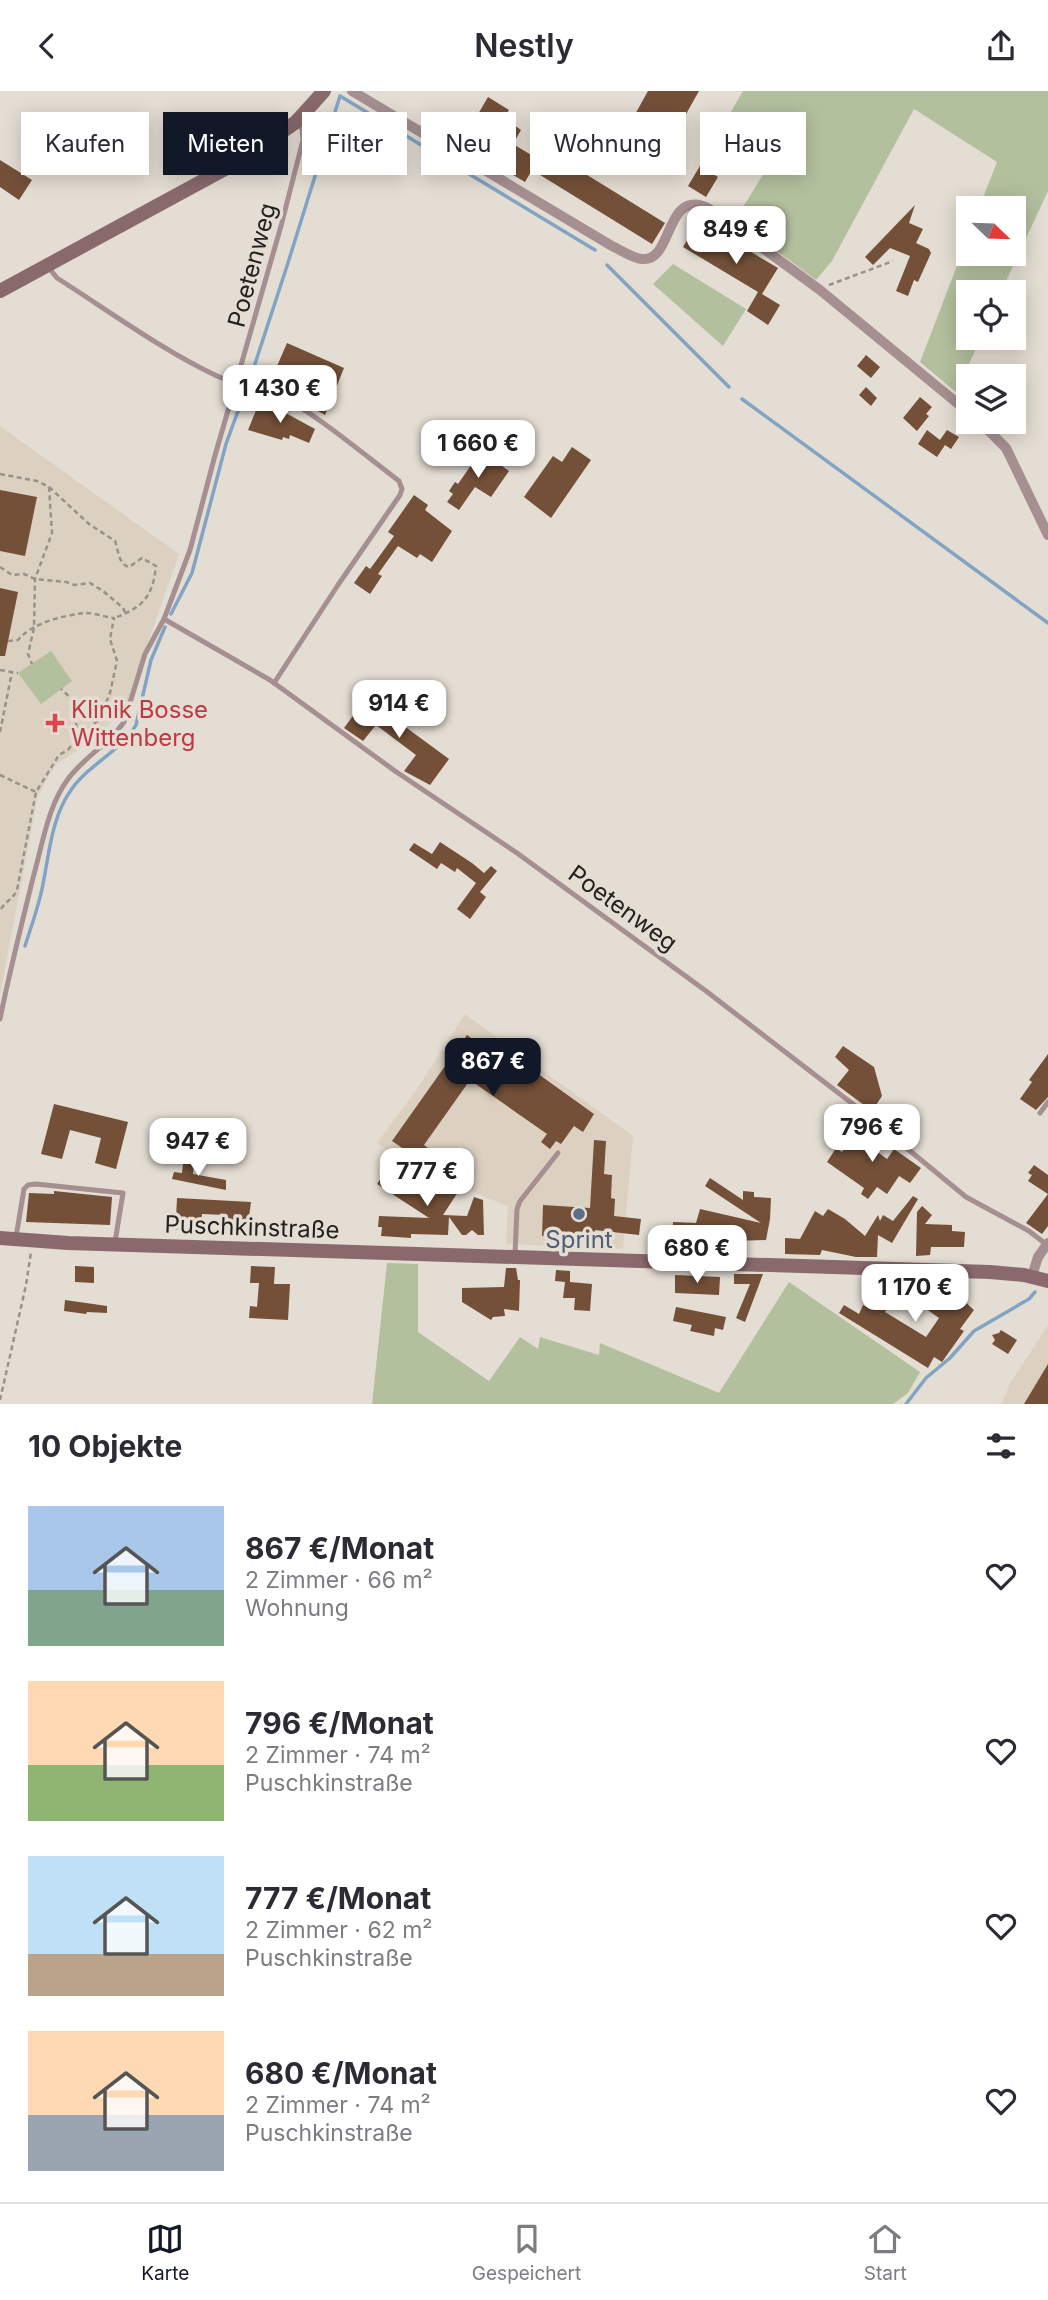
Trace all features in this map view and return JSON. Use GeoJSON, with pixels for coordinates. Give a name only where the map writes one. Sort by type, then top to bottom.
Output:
{"type":"FeatureCollection","features":[{"type":"Feature","properties":{"kind":"main road"},"geometry":{"type":"LineString","coordinates":[[0,291],[245,158],[296,122],[324,91]]}},
{"type":"Feature","properties":{"kind":"main road","name":"Puschkinstraße"},"geometry":{"type":"LineString","coordinates":[[0,1238],[114,1245],[976,1272],[1041,1279]]}},
{"type":"Feature","properties":{"kind":"street"},"geometry":{"type":"LineString","coordinates":[[352,91],[612,246],[642,259],[657,253],[681,210],[690,204],[701,205],[732,224],[820,290],[956,402]]}},
{"type":"Feature","properties":{"kind":"street"},"geometry":{"type":"LineString","coordinates":[[992,434],[1006,448],[1048,535]]}},
{"type":"Feature","properties":{"kind":"street"},"geometry":{"type":"LineString","coordinates":[[1041,1279],[1038,1257],[1047,1244]]}},
{"type":"Feature","properties":{"kind":"lane","name":"Poetenweg"},"geometry":{"type":"LineString","coordinates":[[0,1019],[28,900],[56,799],[83,762],[118,731],[124,722],[145,654],[164,619],[190,550],[303,140],[302,129],[296,122]]}},
{"type":"Feature","properties":{"kind":"lane"},"geometry":{"type":"LineString","coordinates":[[47,265],[57,278],[194,364],[223,379],[260,384],[304,411],[399,481],[402,489],[274,683]]}},
{"type":"Feature","properties":{"kind":"lane","name":"Poetenweg"},"geometry":{"type":"LineString","coordinates":[[164,619],[274,683],[395,771],[517,853],[858,1108],[966,1196],[1047,1244]]}},
{"type":"Feature","properties":{"kind":"lane"},"geometry":{"type":"LineString","coordinates":[[1040,1113],[1048,1102]]}},
{"type":"Feature","properties":{"kind":"lane"},"geometry":{"type":"LineString","coordinates":[[515,1257],[517,1209],[520,1201],[558,1153]]}},
{"type":"Feature","properties":{"kind":"lane"},"geometry":{"type":"LineString","coordinates":[[16,1240],[24,1189],[28,1185],[36,1184],[123,1193],[114,1245]]}},
{"type":"Feature","properties":{"kind":"path"},"geometry":{"type":"LineString","coordinates":[[820,290],[836,281],[893,261]]}},
{"type":"Feature","properties":{"kind":"path"},"geometry":{"type":"LineString","coordinates":[[0,474],[37,481],[49,487],[89,524],[115,541],[120,562],[124,566],[129,567],[142,558],[156,566],[155,583],[144,602],[126,614],[114,618],[88,613],[65,617],[25,632],[18,640],[8,641]]}},
{"type":"Feature","properties":{"kind":"path"},"geometry":{"type":"LineString","coordinates":[[32,664],[28,654],[34,628],[35,579],[52,533],[49,487]]}},
{"type":"Feature","properties":{"kind":"path"},"geometry":{"type":"LineString","coordinates":[[0,567],[12,575],[24,574],[35,579],[74,585],[90,583],[123,608],[126,614]]}},
{"type":"Feature","properties":{"kind":"path"},"geometry":{"type":"LineString","coordinates":[[1,909],[17,890],[36,792],[58,755],[68,750],[78,736],[99,720],[110,693],[117,661],[110,639],[114,618]]}},
{"type":"Feature","properties":{"kind":"path"},"geometry":{"type":"LineString","coordinates":[[0,670],[18,673]]}},
{"type":"Feature","properties":{"kind":"path"},"geometry":{"type":"LineString","coordinates":[[0,732],[12,672]]}},
{"type":"Feature","properties":{"kind":"path"},"geometry":{"type":"LineString","coordinates":[[61,689],[72,699],[78,736]]}},
{"type":"Feature","properties":{"kind":"path"},"geometry":{"type":"LineString","coordinates":[[0,775],[36,792]]}},
{"type":"Feature","properties":{"kind":"path"},"geometry":{"type":"LineString","coordinates":[[0,1400],[26,1285],[32,1241]]}},
{"type":"Feature","properties":{"kind":"shaded area","name":"Klinik Bosse Wittenberg"},"geometry":{"type":"Polygon","coordinates":[[[0,426],[179,554],[125,708],[95,739],[55,765],[38,796],[0,994],[0,426]]]}},
{"type":"Feature","properties":{"kind":"shaded area"},"geometry":{"type":"Polygon","coordinates":[[[465,1014],[633,1136],[623,1249],[506,1244],[508,1206],[414,1169],[377,1143],[417,1089],[465,1014]]]}},
{"type":"Feature","properties":{"kind":"shaded area"},"geometry":{"type":"Polygon","coordinates":[[[1048,1325],[1048,1404],[1001,1404],[1011,1382],[1048,1325]]]}},
{"type":"Feature","properties":{"kind":"green space"},"geometry":{"type":"Polygon","coordinates":[[[743,91],[1048,91],[1048,191],[1026,238],[1026,196],[984,196],[997,162],[914,109],[832,261],[816,280],[735,220],[763,175],[806,175],[806,112],[731,112],[743,91]]]}},
{"type":"Feature","properties":{"kind":"green space"},"geometry":{"type":"Polygon","coordinates":[[[673,264],[746,309],[723,346],[653,284],[673,264]]]}},
{"type":"Feature","properties":{"kind":"green space"},"geometry":{"type":"Polygon","coordinates":[[[957,266],[1013,266],[1007,280],[956,280],[956,350],[975,350],[969,364],[956,364],[956,392],[920,362],[957,266]]]}},
{"type":"Feature","properties":{"kind":"green space"},"geometry":{"type":"Polygon","coordinates":[[[51,651],[72,681],[41,704],[18,673],[51,651]]]}},
{"type":"Feature","properties":{"kind":"green space"},"geometry":{"type":"Polygon","coordinates":[[[387,1263],[418,1264],[418,1332],[489,1381],[520,1337],[538,1349],[540,1337],[599,1355],[600,1343],[719,1393],[789,1282],[920,1372],[908,1393],[893,1404],[372,1404],[387,1263]]]}},
{"type":"Feature","properties":{"kind":"building"},"geometry":{"type":"Polygon","coordinates":[[[648,91],[699,91],[686,114],[686,112],[636,112],[648,91]]]}},
{"type":"Feature","properties":{"kind":"building"},"geometry":{"type":"Polygon","coordinates":[[[488,97],[509,110],[508,112],[479,112],[488,97]]]}},
{"type":"Feature","properties":{"kind":"building"},"geometry":{"type":"Polygon","coordinates":[[[516,126],[521,130],[516,139],[516,126]]]}},
{"type":"Feature","properties":{"kind":"building"},"geometry":{"type":"Polygon","coordinates":[[[516,146],[530,154],[530,173],[525,182],[513,175],[516,175],[516,146]]]}},
{"type":"Feature","properties":{"kind":"building"},"geometry":{"type":"Polygon","coordinates":[[[0,160],[32,180],[19,200],[0,187],[0,160]]]}},
{"type":"Feature","properties":{"kind":"building"},"geometry":{"type":"Polygon","coordinates":[[[700,166],[700,175],[718,177],[706,197],[688,186],[700,166]]]}},
{"type":"Feature","properties":{"kind":"building"},"geometry":{"type":"Polygon","coordinates":[[[540,175],[587,175],[665,223],[652,244],[540,175]]]}},
{"type":"Feature","properties":{"kind":"building"},"geometry":{"type":"Polygon","coordinates":[[[915,205],[909,223],[923,229],[916,243],[929,249],[931,253],[918,282],[914,280],[908,296],[896,291],[910,256],[890,248],[873,265],[865,257],[915,205]]]}},
{"type":"Feature","properties":{"kind":"building"},"geometry":{"type":"Polygon","coordinates":[[[699,221],[778,268],[762,294],[780,305],[768,325],[747,311],[758,292],[683,247],[699,221]]]}},
{"type":"Feature","properties":{"kind":"building"},"geometry":{"type":"Polygon","coordinates":[[[287,343],[344,368],[325,415],[287,393],[294,382],[274,373],[287,343]]]}},
{"type":"Feature","properties":{"kind":"building"},"geometry":{"type":"Polygon","coordinates":[[[866,355],[880,367],[871,378],[857,366],[866,355]]]}},
{"type":"Feature","properties":{"kind":"building"},"geometry":{"type":"Polygon","coordinates":[[[866,387],[877,398],[871,406],[859,395],[866,387]]]}},
{"type":"Feature","properties":{"kind":"building"},"geometry":{"type":"Polygon","coordinates":[[[920,397],[932,407],[926,414],[929,416],[917,431],[903,418],[920,397]]]}},
{"type":"Feature","properties":{"kind":"building"},"geometry":{"type":"Polygon","coordinates":[[[269,404],[315,429],[309,443],[290,435],[289,439],[283,437],[282,440],[248,430],[257,408],[266,411],[269,404]]]}},
{"type":"Feature","properties":{"kind":"building"},"geometry":{"type":"Polygon","coordinates":[[[927,430],[940,440],[947,430],[959,437],[951,449],[945,445],[937,457],[918,444],[927,430]]]}},
{"type":"Feature","properties":{"kind":"building"},"geometry":{"type":"Polygon","coordinates":[[[572,447],[591,460],[551,518],[524,497],[553,456],[562,462],[572,447]]]}},
{"type":"Feature","properties":{"kind":"building"},"geometry":{"type":"Polygon","coordinates":[[[481,451],[509,471],[491,497],[475,487],[459,510],[447,502],[453,494],[449,491],[455,482],[458,484],[481,451]]]}},
{"type":"Feature","properties":{"kind":"building"},"geometry":{"type":"Polygon","coordinates":[[[0,490],[37,497],[25,556],[0,551],[0,490]]]}},
{"type":"Feature","properties":{"kind":"building"},"geometry":{"type":"Polygon","coordinates":[[[414,495],[428,505],[425,510],[452,531],[432,562],[420,554],[417,558],[398,546],[378,574],[382,576],[370,594],[354,583],[366,566],[370,569],[394,536],[388,532],[414,495]]]}},
{"type":"Feature","properties":{"kind":"building"},"geometry":{"type":"Polygon","coordinates":[[[0,588],[18,592],[5,656],[0,656],[0,588]]]}},
{"type":"Feature","properties":{"kind":"building"},"geometry":{"type":"Polygon","coordinates":[[[366,698],[449,759],[430,785],[404,771],[416,755],[376,725],[363,741],[344,728],[366,698]]]}},
{"type":"Feature","properties":{"kind":"building"},"geometry":{"type":"Polygon","coordinates":[[[440,842],[484,873],[491,866],[497,871],[480,892],[486,897],[470,919],[457,909],[476,883],[457,868],[455,872],[441,863],[437,869],[409,850],[414,843],[432,854],[440,842]]]}},
{"type":"Feature","properties":{"kind":"building"},"geometry":{"type":"Polygon","coordinates":[[[467,1035],[512,1068],[515,1063],[521,1067],[523,1063],[594,1114],[583,1132],[574,1126],[561,1144],[556,1141],[550,1149],[541,1142],[547,1134],[470,1080],[424,1145],[428,1148],[420,1160],[392,1141],[467,1035]]]}},
{"type":"Feature","properties":{"kind":"building"},"geometry":{"type":"Polygon","coordinates":[[[843,1046],[874,1067],[882,1096],[872,1111],[837,1085],[849,1070],[835,1057],[843,1046]]]}},
{"type":"Feature","properties":{"kind":"building"},"geometry":{"type":"Polygon","coordinates":[[[1048,1054],[1048,1097],[1036,1110],[1020,1099],[1032,1082],[1029,1080],[1048,1054]]]}},
{"type":"Feature","properties":{"kind":"building"},"geometry":{"type":"Polygon","coordinates":[[[54,1104],[128,1122],[116,1169],[95,1163],[101,1138],[70,1130],[62,1159],[41,1154],[54,1104]]]}},
{"type":"Feature","properties":{"kind":"building"},"geometry":{"type":"Polygon","coordinates":[[[861,1125],[878,1137],[871,1147],[887,1159],[894,1149],[921,1168],[910,1183],[899,1176],[887,1194],[877,1187],[868,1199],[861,1194],[864,1188],[827,1162],[836,1148],[842,1152],[861,1125]]]}},
{"type":"Feature","properties":{"kind":"building"},"geometry":{"type":"Polygon","coordinates":[[[594,1140],[606,1141],[604,1174],[612,1175],[611,1198],[615,1199],[614,1216],[641,1219],[639,1235],[595,1230],[583,1232],[582,1238],[542,1236],[543,1205],[590,1208],[594,1140]]]}},
{"type":"Feature","properties":{"kind":"building"},"geometry":{"type":"Polygon","coordinates":[[[183,1163],[194,1164],[193,1174],[226,1180],[226,1190],[172,1179],[174,1172],[182,1173],[183,1163]]]}},
{"type":"Feature","properties":{"kind":"building"},"geometry":{"type":"Polygon","coordinates":[[[1034,1165],[1048,1175],[1048,1194],[1028,1181],[1032,1175],[1028,1173],[1034,1165]]]}},
{"type":"Feature","properties":{"kind":"building"},"geometry":{"type":"Polygon","coordinates":[[[407,1166],[421,1177],[458,1192],[443,1215],[467,1216],[474,1197],[483,1200],[484,1235],[478,1235],[472,1230],[462,1235],[449,1217],[448,1235],[411,1234],[411,1238],[381,1236],[379,1216],[429,1218],[377,1184],[386,1171],[396,1178],[407,1166]]]}},
{"type":"Feature","properties":{"kind":"building"},"geometry":{"type":"Polygon","coordinates":[[[710,1178],[743,1200],[743,1191],[754,1192],[754,1197],[771,1198],[766,1240],[734,1241],[734,1252],[708,1252],[708,1245],[673,1245],[673,1222],[696,1223],[700,1209],[761,1223],[705,1186],[710,1178]]]}},
{"type":"Feature","properties":{"kind":"building"},"geometry":{"type":"Polygon","coordinates":[[[54,1191],[112,1197],[110,1225],[26,1222],[29,1193],[54,1194],[54,1191]]]}},
{"type":"Feature","properties":{"kind":"building"},"geometry":{"type":"Polygon","coordinates":[[[1048,1194],[1048,1226],[1042,1234],[1026,1223],[1048,1194]]]}},
{"type":"Feature","properties":{"kind":"building"},"geometry":{"type":"Polygon","coordinates":[[[913,1196],[918,1199],[892,1243],[878,1235],[877,1257],[856,1257],[822,1250],[820,1255],[785,1254],[785,1238],[800,1239],[815,1211],[823,1216],[828,1209],[865,1236],[878,1215],[880,1221],[883,1215],[893,1221],[913,1196]]]}},
{"type":"Feature","properties":{"kind":"building"},"geometry":{"type":"Polygon","coordinates":[[[177,1198],[251,1202],[247,1232],[223,1230],[225,1215],[202,1214],[201,1230],[165,1229],[166,1218],[176,1218],[177,1198]]]}},
{"type":"Feature","properties":{"kind":"building"},"geometry":{"type":"Polygon","coordinates":[[[922,1206],[932,1215],[925,1224],[952,1225],[952,1231],[965,1232],[964,1247],[931,1247],[930,1255],[916,1256],[917,1212],[922,1206]]]}},
{"type":"Feature","properties":{"kind":"building"},"geometry":{"type":"Polygon","coordinates":[[[75,1266],[94,1267],[94,1283],[75,1282],[75,1266]]]}},
{"type":"Feature","properties":{"kind":"building"},"geometry":{"type":"Polygon","coordinates":[[[251,1266],[275,1267],[274,1284],[290,1284],[288,1320],[249,1318],[250,1306],[257,1307],[259,1283],[250,1283],[251,1266]]]}},
{"type":"Feature","properties":{"kind":"building"},"geometry":{"type":"Polygon","coordinates":[[[506,1268],[516,1268],[520,1280],[519,1311],[504,1309],[505,1316],[493,1317],[491,1320],[462,1302],[462,1288],[504,1287],[506,1268]]]}},
{"type":"Feature","properties":{"kind":"building"},"geometry":{"type":"Polygon","coordinates":[[[556,1270],[570,1271],[570,1282],[592,1284],[590,1311],[574,1310],[575,1298],[563,1298],[565,1282],[555,1281],[556,1270]]]}},
{"type":"Feature","properties":{"kind":"building"},"geometry":{"type":"Polygon","coordinates":[[[734,1274],[763,1274],[745,1322],[736,1318],[750,1284],[734,1284],[734,1274]]]}},
{"type":"Feature","properties":{"kind":"building"},"geometry":{"type":"Polygon","coordinates":[[[675,1275],[720,1277],[719,1295],[675,1293],[675,1275]]]}},
{"type":"Feature","properties":{"kind":"building"},"geometry":{"type":"Polygon","coordinates":[[[892,1279],[895,1279],[895,1288],[898,1290],[885,1312],[926,1337],[939,1318],[915,1301],[917,1298],[914,1295],[920,1286],[924,1289],[928,1284],[958,1306],[963,1300],[974,1310],[960,1329],[964,1331],[942,1362],[934,1357],[928,1368],[839,1313],[844,1305],[859,1314],[863,1305],[872,1310],[892,1279]]]}},
{"type":"Feature","properties":{"kind":"building"},"geometry":{"type":"Polygon","coordinates":[[[65,1300],[107,1306],[107,1313],[64,1311],[65,1300]]]}},
{"type":"Feature","properties":{"kind":"building"},"geometry":{"type":"Polygon","coordinates":[[[676,1307],[726,1317],[723,1330],[715,1328],[714,1336],[690,1331],[692,1325],[673,1321],[676,1307]]]}},
{"type":"Feature","properties":{"kind":"building"},"geometry":{"type":"Polygon","coordinates":[[[1001,1330],[1017,1340],[1008,1354],[992,1344],[995,1340],[992,1335],[1001,1330]]]}},
{"type":"Feature","properties":{"kind":"building"},"geometry":{"type":"Polygon","coordinates":[[[1048,1364],[1048,1404],[1024,1404],[1048,1364]]]}},
{"type":"Feature","properties":{"kind":"waterway"},"geometry":{"type":"LineString","coordinates":[[253,370],[340,96],[595,250]]}},
{"type":"Feature","properties":{"kind":"waterway"},"geometry":{"type":"LineString","coordinates":[[607,265],[729,387]]}},
{"type":"Feature","properties":{"kind":"waterway"},"geometry":{"type":"LineString","coordinates":[[171,614],[192,573],[226,444],[246,389]]}},
{"type":"Feature","properties":{"kind":"waterway"},"geometry":{"type":"LineString","coordinates":[[742,399],[1048,623]]}},
{"type":"Feature","properties":{"kind":"waterway"},"geometry":{"type":"LineString","coordinates":[[25,946],[64,801],[78,781],[122,743],[136,725],[151,660],[165,627]]}},
{"type":"Feature","properties":{"kind":"waterway"},"geometry":{"type":"LineString","coordinates":[[906,1404],[926,1378],[950,1358],[974,1331],[1029,1299],[1035,1292]]}},
{"type":"Feature","properties":{"kind":"place","name":"Klinik Bosse Wittenberg"},"geometry":{"type":"Point","coordinates":[55,723]}},
{"type":"Feature","properties":{"kind":"place","name":"Sprint"},"geometry":{"type":"Point","coordinates":[579,1214]}}]}
